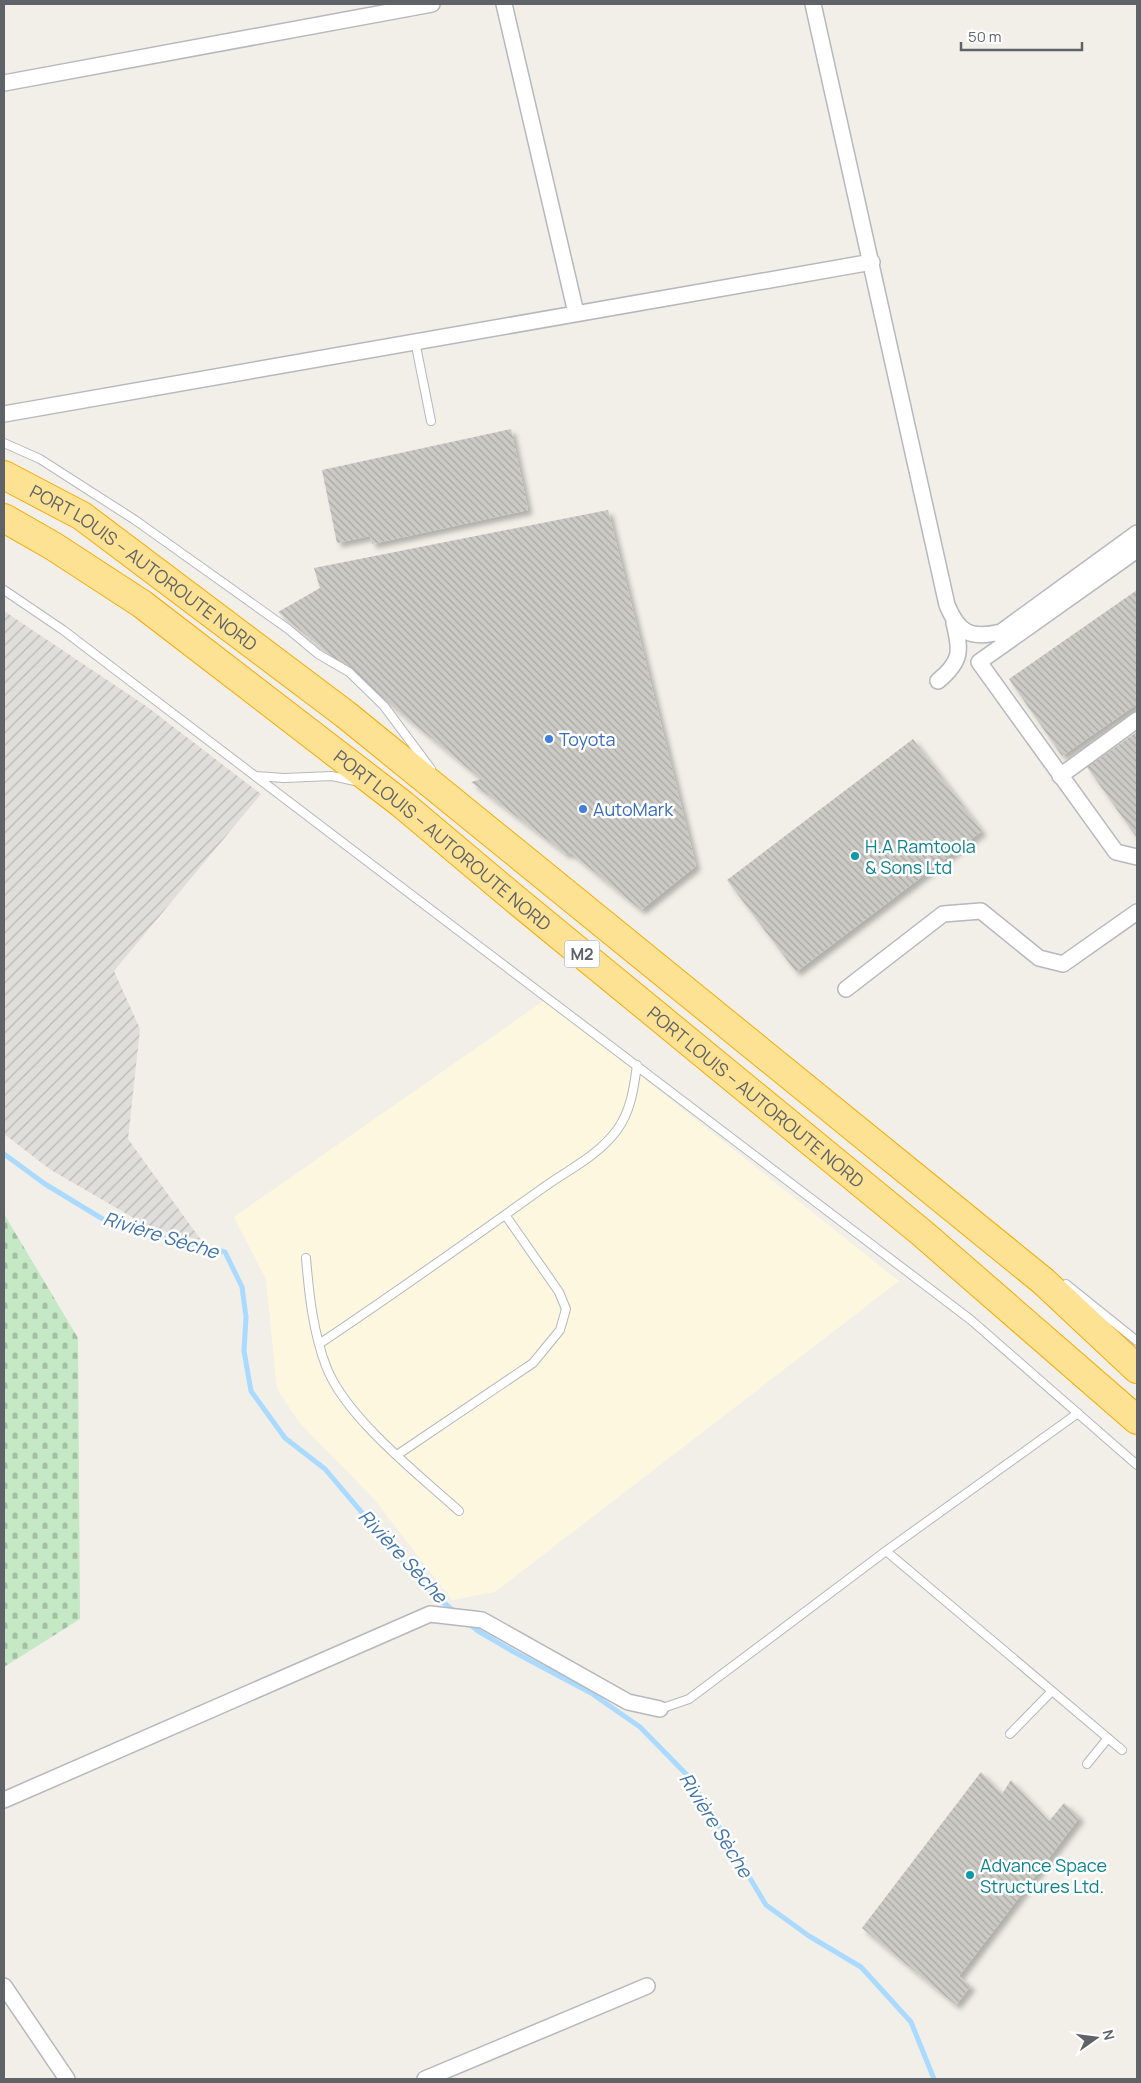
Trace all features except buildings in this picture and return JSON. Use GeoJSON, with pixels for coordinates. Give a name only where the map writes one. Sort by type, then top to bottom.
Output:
{"type":"FeatureCollection","features":[{"type":"Feature","properties":{"kind":"highway","name":"PORT LOUIS – AUTOROUTE NORD"},"geometry":{"type":"LineString","coordinates":[[4,476],[82,516],[345,714],[1043,1281],[1137,1368]]}},
{"type":"Feature","properties":{"kind":"highway","name":"PORT LOUIS – AUTOROUTE NORD"},"geometry":{"type":"LineString","coordinates":[[4,518],[53,546],[142,604],[402,804],[922,1233],[1137,1420]]}},
{"type":"Feature","properties":{"kind":"street"},"geometry":{"type":"LineString","coordinates":[[4,83],[432,4]]}},
{"type":"Feature","properties":{"kind":"street"},"geometry":{"type":"LineString","coordinates":[[504,4],[576,313]]}},
{"type":"Feature","properties":{"kind":"street"},"geometry":{"type":"LineString","coordinates":[[813,4],[947,605],[954,621],[959,644],[958,657],[951,670],[938,681]]}},
{"type":"Feature","properties":{"kind":"street"},"geometry":{"type":"LineString","coordinates":[[4,414],[872,262]]}},
{"type":"Feature","properties":{"kind":"street"},"geometry":{"type":"LineString","coordinates":[[954,621],[963,632],[975,635],[989,635],[1001,632],[1137,533]]}},
{"type":"Feature","properties":{"kind":"street"},"geometry":{"type":"LineString","coordinates":[[1137,550],[979,662],[1116,852],[1137,857]]}},
{"type":"Feature","properties":{"kind":"street"},"geometry":{"type":"LineString","coordinates":[[1060,776],[1137,720]]}},
{"type":"Feature","properties":{"kind":"street"},"geometry":{"type":"LineString","coordinates":[[846,989],[943,914],[981,911],[1039,958],[1063,964],[1137,912]]}},
{"type":"Feature","properties":{"kind":"street"},"geometry":{"type":"LineString","coordinates":[[4,1800],[430,1614],[482,1620],[628,1702],[660,1709]]}},
{"type":"Feature","properties":{"kind":"street"},"geometry":{"type":"LineString","coordinates":[[4,1986],[66,2079]]}},
{"type":"Feature","properties":{"kind":"street"},"geometry":{"type":"LineString","coordinates":[[425,2079],[646,1986]]}},
{"type":"Feature","properties":{"kind":"lane"},"geometry":{"type":"LineString","coordinates":[[415,341],[431,421]]}},
{"type":"Feature","properties":{"kind":"lane"},"geometry":{"type":"LineString","coordinates":[[4,443],[40,459],[135,520],[288,629],[318,654],[349,672],[384,706],[462,809]]}},
{"type":"Feature","properties":{"kind":"lane"},"geometry":{"type":"LineString","coordinates":[[4,590],[63,630],[971,1320],[1137,1465]]}},
{"type":"Feature","properties":{"kind":"lane"},"geometry":{"type":"LineString","coordinates":[[256,776],[284,778],[332,776],[361,782],[402,804]]}},
{"type":"Feature","properties":{"kind":"lane"},"geometry":{"type":"LineString","coordinates":[[319,1344],[506,1216],[540,1189],[590,1157],[619,1128],[629,1105],[637,1065]]}},
{"type":"Feature","properties":{"kind":"lane"},"geometry":{"type":"LineString","coordinates":[[941,1198],[1000,1234]]}},
{"type":"Feature","properties":{"kind":"lane"},"geometry":{"type":"LineString","coordinates":[[397,1455],[533,1363],[560,1330],[566,1309],[559,1292],[506,1216]]}},
{"type":"Feature","properties":{"kind":"lane"},"geometry":{"type":"LineString","coordinates":[[306,1258],[309,1293],[319,1344],[326,1368],[338,1389],[355,1413],[459,1512]]}},
{"type":"Feature","properties":{"kind":"lane"},"geometry":{"type":"LineString","coordinates":[[1055,1276],[1137,1341]]}},
{"type":"Feature","properties":{"kind":"lane"},"geometry":{"type":"LineString","coordinates":[[660,1709],[689,1699],[886,1551],[1078,1413]]}},
{"type":"Feature","properties":{"kind":"lane"},"geometry":{"type":"LineString","coordinates":[[886,1551],[1122,1750]]}},
{"type":"Feature","properties":{"kind":"lane"},"geometry":{"type":"LineString","coordinates":[[1010,1734],[1052,1691]]}},
{"type":"Feature","properties":{"kind":"lane"},"geometry":{"type":"LineString","coordinates":[[1088,1764],[1108,1738]]}},
{"type":"Feature","properties":{"kind":"shaded area"},"geometry":{"type":"Polygon","coordinates":[[[4,611],[146,706],[261,794],[114,971],[140,1029],[128,1139],[201,1240],[151,1228],[51,1170],[4,1134],[4,611]]]}},
{"type":"Feature","properties":{"kind":"shaded area"},"geometry":{"type":"Polygon","coordinates":[[[545,1000],[899,1281],[495,1592],[452,1600],[374,1499],[299,1422],[277,1389],[266,1279],[234,1217],[545,1000]]]}},
{"type":"Feature","properties":{"kind":"green space"},"geometry":{"type":"Polygon","coordinates":[[[4,1214],[78,1338],[80,1619],[4,1667],[4,1214]]]}},
{"type":"Feature","properties":{"kind":"waterway","name":"Rivière Sèche"},"geometry":{"type":"LineString","coordinates":[[4,1154],[45,1184],[101,1218],[143,1233],[225,1252],[242,1287],[246,1317],[244,1351],[251,1391],[285,1438],[325,1469],[425,1587],[455,1612]]}},
{"type":"Feature","properties":{"kind":"waterway","name":"Rivière Sèche"},"geometry":{"type":"LineString","coordinates":[[467,1622],[478,1631],[514,1652],[591,1693],[640,1727],[689,1777],[766,1905],[809,1936],[861,1967],[911,2022],[934,2079]]}},
{"type":"Feature","properties":{"kind":"place","name":"Toyota"},"geometry":{"type":"Point","coordinates":[549,739]}},
{"type":"Feature","properties":{"kind":"place","name":"AutoMark"},"geometry":{"type":"Point","coordinates":[583,809]}},
{"type":"Feature","properties":{"kind":"place","name":"H.A Ramtoola & Sons Ltd"},"geometry":{"type":"Point","coordinates":[855,856]}},
{"type":"Feature","properties":{"kind":"place","name":"Advance Space Structures Ltd."},"geometry":{"type":"Point","coordinates":[970,1875]}}]}
